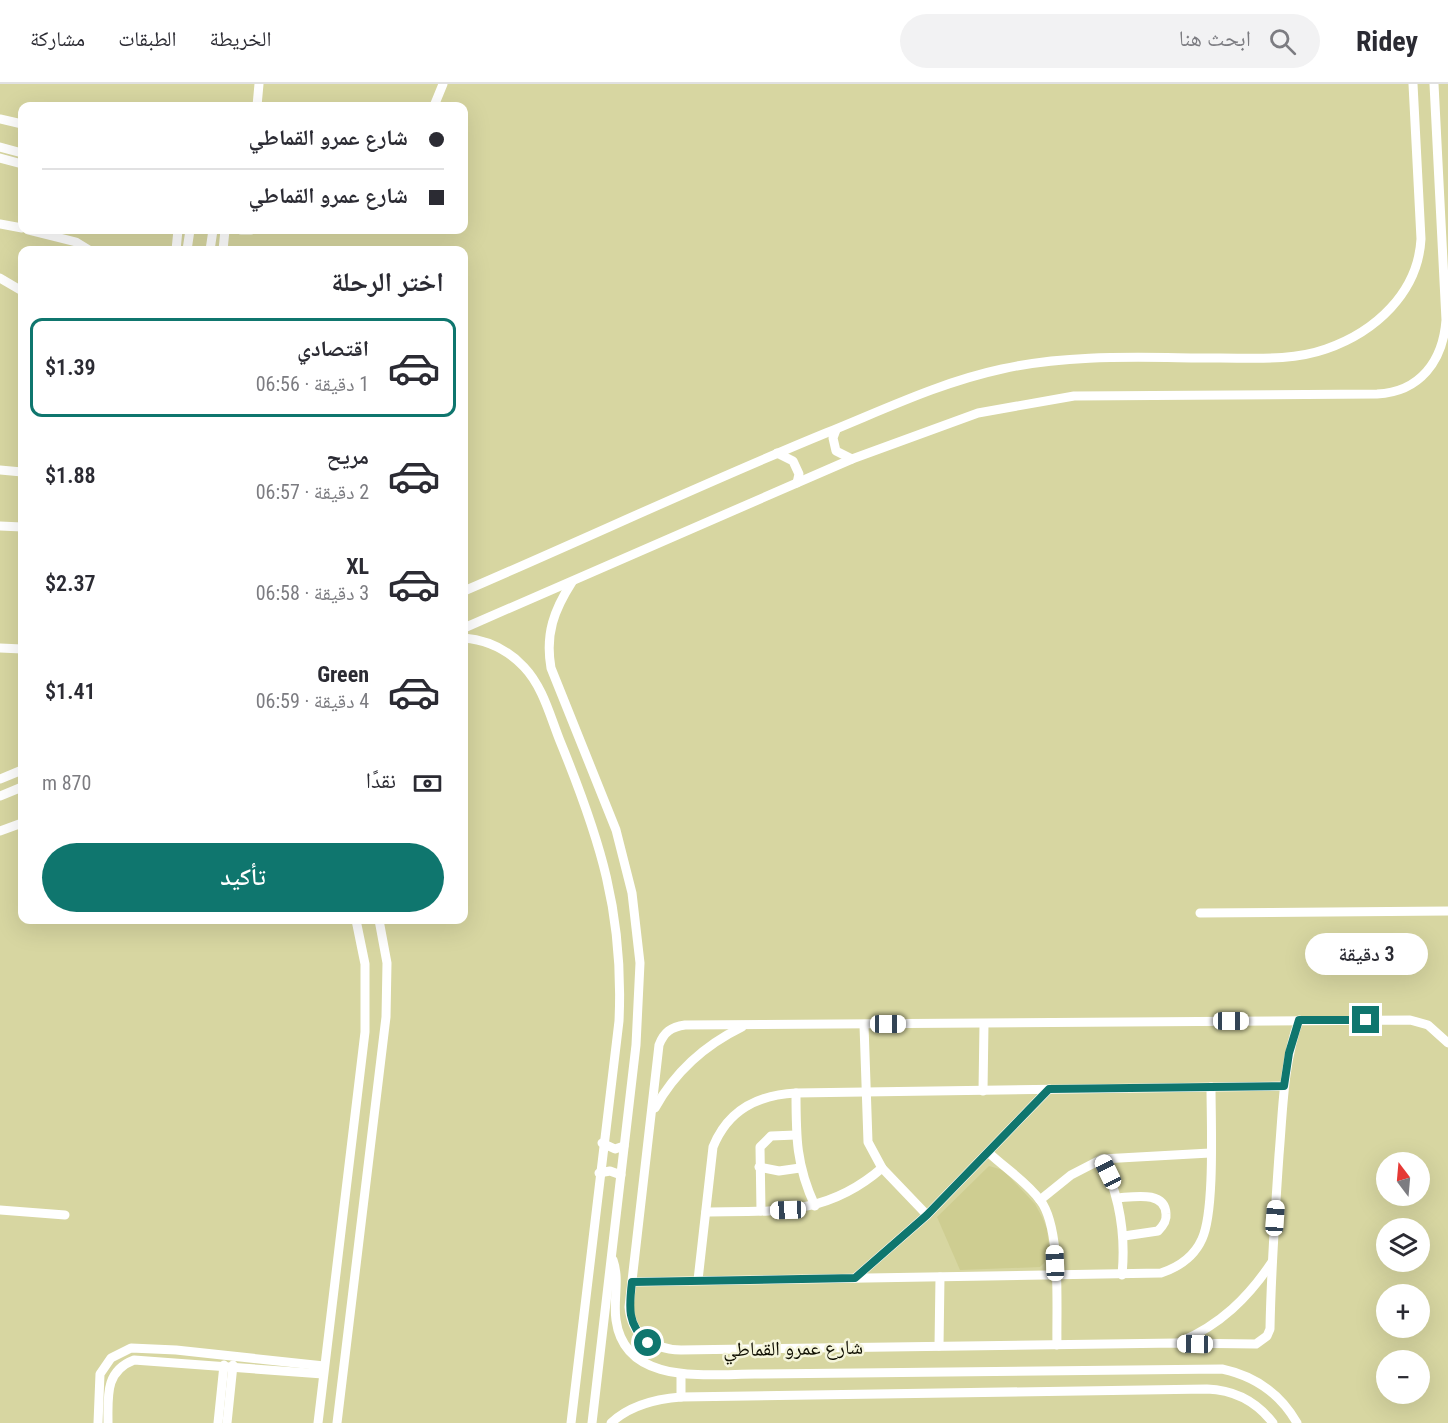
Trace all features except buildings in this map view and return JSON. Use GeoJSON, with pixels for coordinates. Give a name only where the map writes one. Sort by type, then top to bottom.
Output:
{"type":"FeatureCollection","features":[{"type":"Feature","properties":{"kind":"street"},"geometry":{"type":"LineString","coordinates":[[257,102],[259,84]]}},
{"type":"Feature","properties":{"kind":"street"},"geometry":{"type":"LineString","coordinates":[[435,102],[442,84]]}},
{"type":"Feature","properties":{"kind":"street"},"geometry":{"type":"LineString","coordinates":[[468,589],[777,453],[946,385],[1028,363],[1085,358],[1296,357],[1327,349],[1355,335],[1380,317],[1402,296],[1412,280],[1419,261],[1421,218],[1413,84]]}},
{"type":"Feature","properties":{"kind":"street"},"geometry":{"type":"LineString","coordinates":[[468,626],[852,459],[957,419],[1050,399],[1139,394],[1377,394],[1400,391],[1414,385],[1426,375],[1439,353],[1446,320],[1434,84]]}},
{"type":"Feature","properties":{"kind":"street"},"geometry":{"type":"LineString","coordinates":[[0,119],[18,123]]}},
{"type":"Feature","properties":{"kind":"street"},"geometry":{"type":"LineString","coordinates":[[0,147],[18,152]]}},
{"type":"Feature","properties":{"kind":"street"},"geometry":{"type":"LineString","coordinates":[[0,158],[18,163]]}},
{"type":"Feature","properties":{"kind":"street"},"geometry":{"type":"LineString","coordinates":[[0,224],[18,227]]}},
{"type":"Feature","properties":{"kind":"street"},"geometry":{"type":"LineString","coordinates":[[44,234],[76,242],[82,246]]}},
{"type":"Feature","properties":{"kind":"street"},"geometry":{"type":"LineString","coordinates":[[0,278],[18,289]]}},
{"type":"Feature","properties":{"kind":"street"},"geometry":{"type":"LineString","coordinates":[[836,429],[832,438],[834,447],[839,454],[852,459]]}},
{"type":"Feature","properties":{"kind":"street"},"geometry":{"type":"LineString","coordinates":[[777,453],[786,456],[796,465],[797,483]]}},
{"type":"Feature","properties":{"kind":"street"},"geometry":{"type":"LineString","coordinates":[[0,470],[18,472]]}},
{"type":"Feature","properties":{"kind":"street"},"geometry":{"type":"LineString","coordinates":[[0,526],[18,527]]}},
{"type":"Feature","properties":{"kind":"street"},"geometry":{"type":"LineString","coordinates":[[572,582],[556,609],[548,638],[548,653],[556,682],[610,811],[628,871],[636,914],[640,963],[639,1018],[592,1423]]}},
{"type":"Feature","properties":{"kind":"street"},"geometry":{"type":"LineString","coordinates":[[468,639],[482,641],[508,653],[522,665],[539,689],[593,824],[606,868],[615,913],[620,977],[619,1021],[602,1143],[571,1423]]}},
{"type":"Feature","properties":{"kind":"street"},"geometry":{"type":"LineString","coordinates":[[0,648],[18,650]]}},
{"type":"Feature","properties":{"kind":"street"},"geometry":{"type":"LineString","coordinates":[[539,689],[544,681],[556,682]]}},
{"type":"Feature","properties":{"kind":"street"},"geometry":{"type":"LineString","coordinates":[[0,779],[18,772]]}},
{"type":"Feature","properties":{"kind":"street"},"geometry":{"type":"LineString","coordinates":[[0,796],[18,788]]}},
{"type":"Feature","properties":{"kind":"street"},"geometry":{"type":"LineString","coordinates":[[0,831],[18,824]]}},
{"type":"Feature","properties":{"kind":"street"},"geometry":{"type":"LineString","coordinates":[[1200,913],[1448,911]]}},
{"type":"Feature","properties":{"kind":"street"},"geometry":{"type":"LineString","coordinates":[[318,1423],[367,1001],[365,964],[357,924]]}},
{"type":"Feature","properties":{"kind":"street"},"geometry":{"type":"LineString","coordinates":[[337,1423],[367,1182],[388,982],[386,954],[380,924]]}},
{"type":"Feature","properties":{"kind":"street","name":"شارع عمرو القماطي"},"geometry":{"type":"LineString","coordinates":[[1299,1020],[1289,1053],[1284,1086],[1272,1262],[1270,1329],[1262,1341],[1249,1345],[1176,1343],[681,1350],[658,1347],[640,1336],[634,1328],[629,1307],[659,1045],[668,1030],[685,1025],[984,1024],[1299,1020],[1415,1020],[1428,1025],[1448,1043]]}},
{"type":"Feature","properties":{"kind":"street"},"geometry":{"type":"LineString","coordinates":[[864,1024],[866,1134],[870,1149],[882,1168],[927,1215]]}},
{"type":"Feature","properties":{"kind":"street"},"geometry":{"type":"LineString","coordinates":[[983,1091],[984,1024]]}},
{"type":"Feature","properties":{"kind":"street","name":"شارع عمرو القماطي"},"geometry":{"type":"LineString","coordinates":[[653,1113],[669,1086],[689,1063],[716,1041],[746,1025]]}},
{"type":"Feature","properties":{"kind":"street"},"geometry":{"type":"LineString","coordinates":[[698,1280],[713,1148],[726,1123],[748,1104],[772,1096],[865,1091],[1284,1086]]}},
{"type":"Feature","properties":{"kind":"street"},"geometry":{"type":"LineString","coordinates":[[632,1282],[1161,1273],[1183,1263],[1197,1247],[1207,1222],[1211,1087]]}},
{"type":"Feature","properties":{"kind":"street"},"geometry":{"type":"LineString","coordinates":[[855,1278],[927,1215],[1049,1089]]}},
{"type":"Feature","properties":{"kind":"street"},"geometry":{"type":"LineString","coordinates":[[796,1093],[796,1135],[800,1168],[815,1206]]}},
{"type":"Feature","properties":{"kind":"street"},"geometry":{"type":"LineString","coordinates":[[761,1211],[760,1147],[766,1139],[796,1135]]}},
{"type":"Feature","properties":{"kind":"street"},"geometry":{"type":"LineString","coordinates":[[602,1143],[615,1149],[624,1146]]}},
{"type":"Feature","properties":{"kind":"street"},"geometry":{"type":"LineString","coordinates":[[989,1153],[1040,1200],[1053,1237],[1057,1345]]}},
{"type":"Feature","properties":{"kind":"street"},"geometry":{"type":"LineString","coordinates":[[1040,1200],[1071,1175],[1102,1159],[1210,1153]]}},
{"type":"Feature","properties":{"kind":"street"},"geometry":{"type":"LineString","coordinates":[[1102,1159],[1117,1198],[1124,1236],[1122,1275]]}},
{"type":"Feature","properties":{"kind":"street"},"geometry":{"type":"LineString","coordinates":[[759,1167],[779,1171],[800,1168]]}},
{"type":"Feature","properties":{"kind":"street"},"geometry":{"type":"LineString","coordinates":[[706,1212],[761,1211],[815,1206],[851,1191],[882,1168]]}},
{"type":"Feature","properties":{"kind":"street"},"geometry":{"type":"LineString","coordinates":[[599,1173],[610,1171],[621,1175]]}},
{"type":"Feature","properties":{"kind":"street"},"geometry":{"type":"LineString","coordinates":[[347,1179],[356,1185],[367,1182]]}},
{"type":"Feature","properties":{"kind":"street"},"geometry":{"type":"LineString","coordinates":[[1117,1198],[1153,1197],[1162,1203],[1166,1212],[1165,1223],[1158,1231],[1124,1236]]}},
{"type":"Feature","properties":{"kind":"street"},"geometry":{"type":"LineString","coordinates":[[343,1213],[355,1209],[363,1212]]}},
{"type":"Feature","properties":{"kind":"street"},"geometry":{"type":"LineString","coordinates":[[0,1210],[65,1215]]}},
{"type":"Feature","properties":{"kind":"street"},"geometry":{"type":"LineString","coordinates":[[612,1256],[617,1273],[616,1319],[626,1346],[650,1366],[681,1374],[1215,1368],[1235,1371],[1260,1382],[1281,1400],[1297,1423]]}},
{"type":"Feature","properties":{"kind":"street","name":"شارع عمرو القماطي"},"geometry":{"type":"LineString","coordinates":[[1176,1343],[1207,1329],[1234,1308],[1272,1262]]}},
{"type":"Feature","properties":{"kind":"street"},"geometry":{"type":"LineString","coordinates":[[939,1346],[940,1277]]}},
{"type":"Feature","properties":{"kind":"street"},"geometry":{"type":"LineString","coordinates":[[98,1423],[100,1374],[106,1362],[120,1352],[131,1348],[176,1350],[324,1370]]}},
{"type":"Feature","properties":{"kind":"street"},"geometry":{"type":"LineString","coordinates":[[108,1423],[110,1384],[120,1367],[126,1363],[142,1358],[228,1365],[283,1366]]}},
{"type":"Feature","properties":{"kind":"street"},"geometry":{"type":"LineString","coordinates":[[218,1423],[228,1365]]}},
{"type":"Feature","properties":{"kind":"street"},"geometry":{"type":"LineString","coordinates":[[227,1423],[228,1365]]}},
{"type":"Feature","properties":{"kind":"street"},"geometry":{"type":"LineString","coordinates":[[681,1374],[681,1397]]}},
{"type":"Feature","properties":{"kind":"street"},"geometry":{"type":"LineString","coordinates":[[611,1423],[645,1403],[681,1397],[1215,1389],[1249,1400],[1273,1423]]}},
{"type":"Feature","properties":{"kind":"shaded area"},"geometry":{"type":"Polygon","coordinates":[[[989,1166],[1003,1170],[1035,1204],[1042,1217],[1047,1229],[1050,1257],[1040,1267],[960,1270],[937,1217],[989,1166]]]}},
{"type":"Feature","properties":{"kind":"route"},"geometry":{"type":"LineString","coordinates":[[648,1343],[634,1328],[630,1318],[632,1282],[855,1278],[927,1215],[1049,1089],[1284,1086],[1289,1053],[1299,1020],[1366,1020]]}}]}
